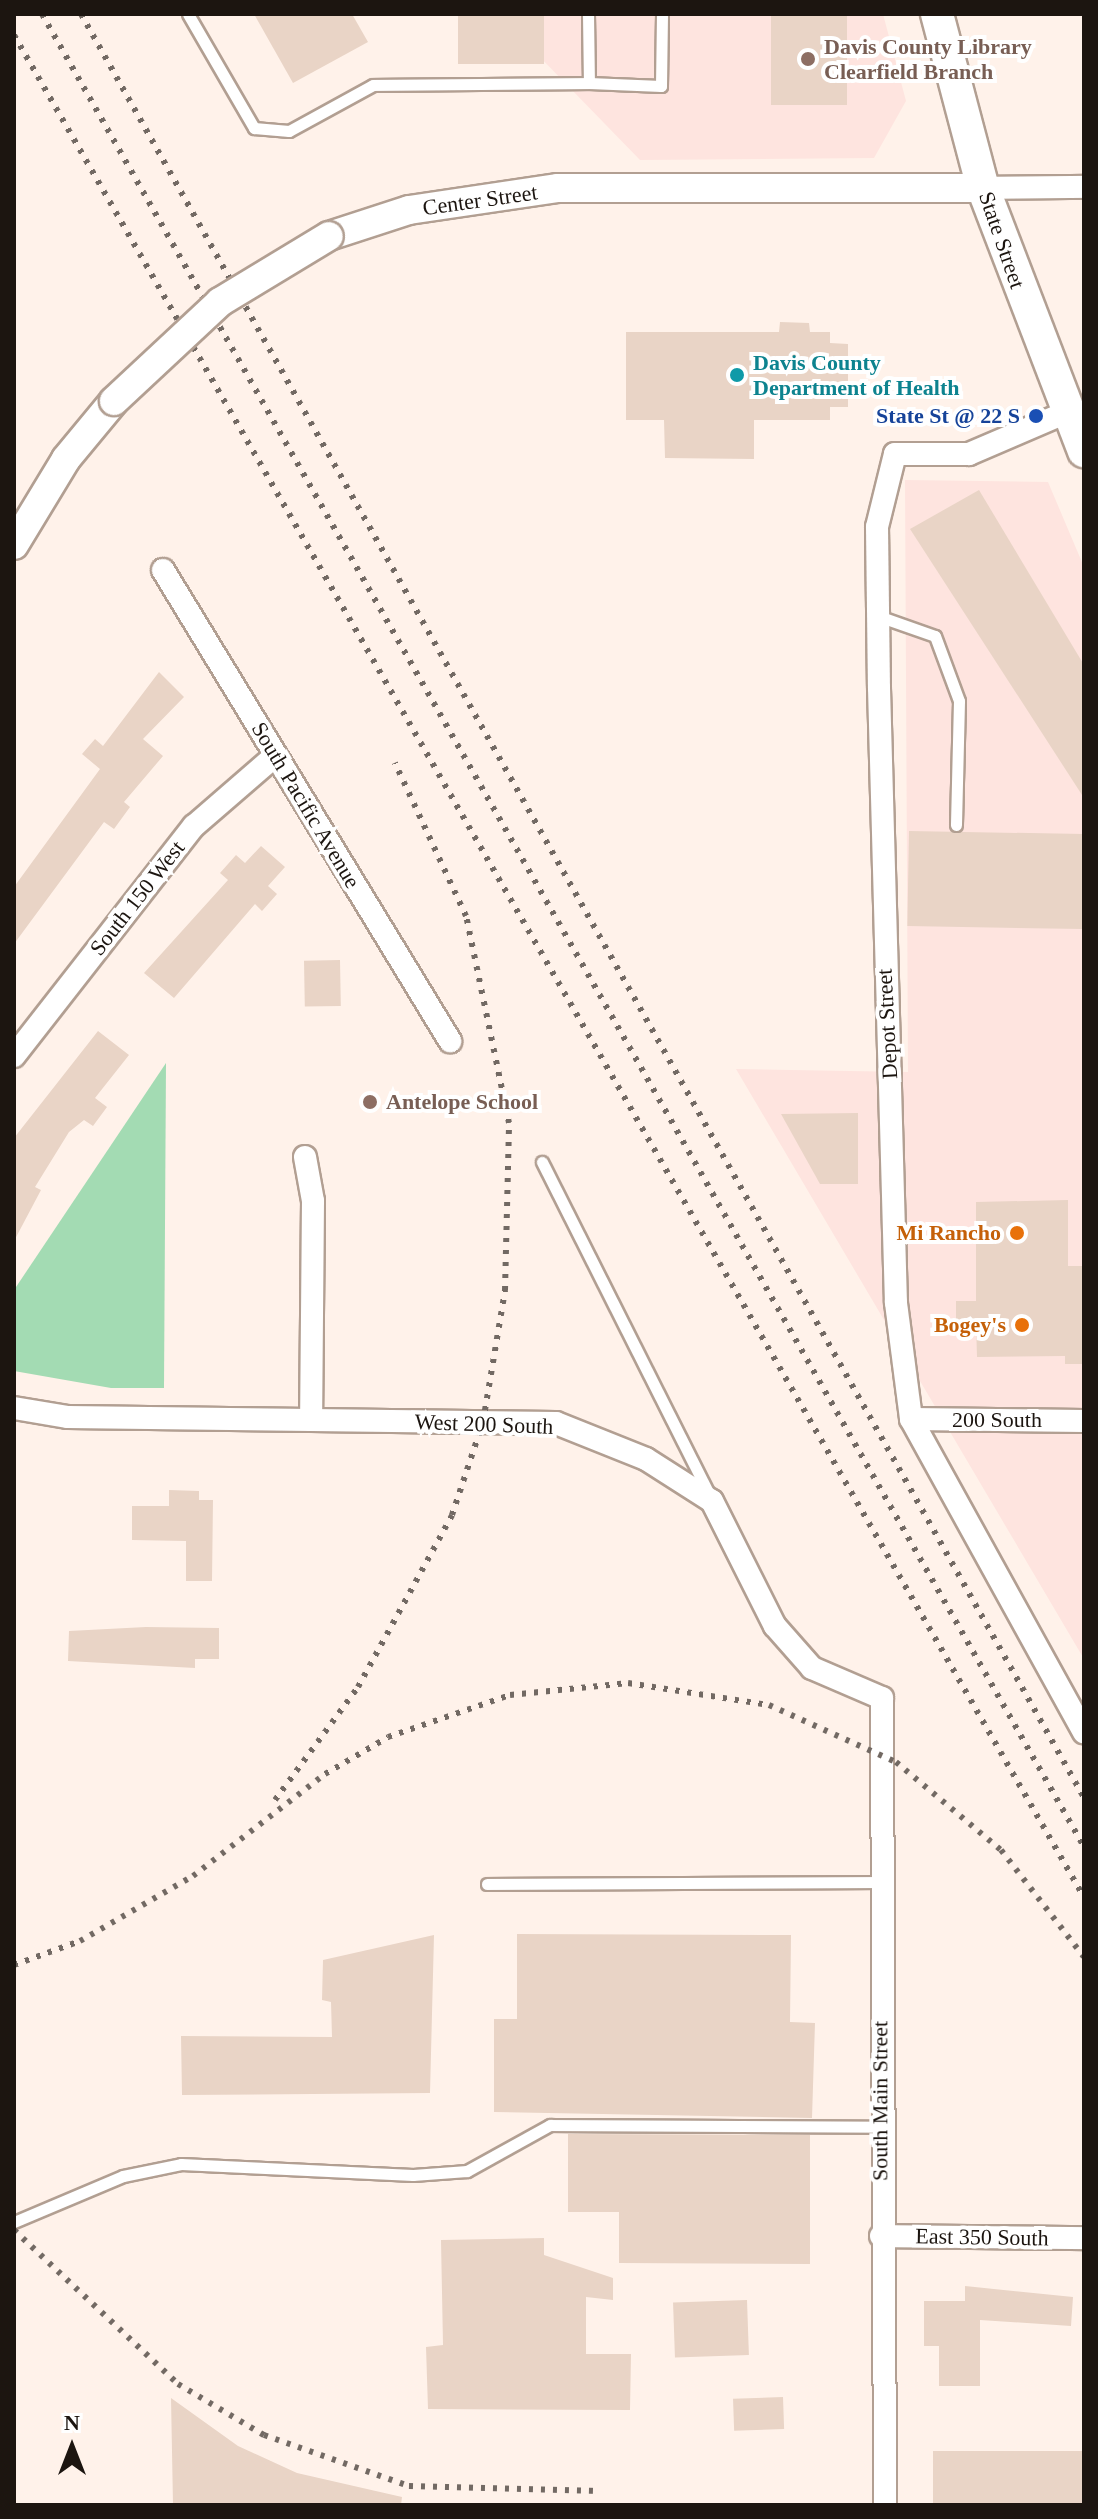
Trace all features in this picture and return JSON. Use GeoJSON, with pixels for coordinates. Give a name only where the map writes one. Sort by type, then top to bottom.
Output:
{"type":"FeatureCollection","features":[{"type":"Feature","properties":{"kind":"main road","name":"State Street"},"geometry":{"type":"LineString","coordinates":[[938,18],[983,188],[1084,451]]}},
{"type":"Feature","properties":{"kind":"street","name":"Center Street"},"geometry":{"type":"LineString","coordinates":[[14,545],[66,459],[114,401],[220,302],[329,236],[409,210],[558,188],[1084,187]]}},
{"type":"Feature","properties":{"kind":"street","name":"Depot Street"},"geometry":{"type":"LineString","coordinates":[[1067,412],[969,454],[895,454],[877,527],[878,616],[896,1303],[911,1419],[1084,1732]]}},
{"type":"Feature","properties":{"kind":"street","name":"South Pacific Avenue"},"geometry":{"type":"LineString","coordinates":[[163,570],[450,1041]]}},
{"type":"Feature","properties":{"kind":"street","name":"South 150 West"},"geometry":{"type":"LineString","coordinates":[[14,1056],[194,826],[276,755]]}},
{"type":"Feature","properties":{"kind":"street"},"geometry":{"type":"LineString","coordinates":[[305,1157],[313,1201],[311,1420]]}},
{"type":"Feature","properties":{"kind":"street","name":"West 200 South"},"geometry":{"type":"LineString","coordinates":[[14,1408],[68,1417],[556,1423],[646,1459],[712,1501]]}},
{"type":"Feature","properties":{"kind":"street","name":"200 South"},"geometry":{"type":"LineString","coordinates":[[911,1419],[1084,1421]]}},
{"type":"Feature","properties":{"kind":"street","name":"South Main Street"},"geometry":{"type":"LineString","coordinates":[[712,1501],[775,1626],[812,1668],[882,1698],[879,1882],[885,2505]]}},
{"type":"Feature","properties":{"kind":"street","name":"East 350 South"},"geometry":{"type":"LineString","coordinates":[[881,2236],[1084,2238]]}},
{"type":"Feature","properties":{"kind":"lane"},"geometry":{"type":"LineString","coordinates":[[188,14],[254,128],[289,131],[373,85],[589,83],[661,86],[662,14]]}},
{"type":"Feature","properties":{"kind":"lane"},"geometry":{"type":"LineString","coordinates":[[588,14],[589,83]]}},
{"type":"Feature","properties":{"kind":"lane"},"geometry":{"type":"LineString","coordinates":[[878,616],[935,636],[959,701],[956,825]]}},
{"type":"Feature","properties":{"kind":"lane"},"geometry":{"type":"LineString","coordinates":[[542,1162],[712,1501]]}},
{"type":"Feature","properties":{"kind":"lane"},"geometry":{"type":"LineString","coordinates":[[487,1884],[879,1882]]}},
{"type":"Feature","properties":{"kind":"lane"},"geometry":{"type":"LineString","coordinates":[[14,2222],[123,2176],[181,2164],[413,2175],[467,2171],[550,2125],[880,2127]]}},
{"type":"Feature","properties":{"kind":"shaded area"},"geometry":{"type":"Polygon","coordinates":[[[498,14],[883,14],[906,101],[874,158],[640,160],[498,14]]]}},
{"type":"Feature","properties":{"kind":"shaded area"},"geometry":{"type":"Polygon","coordinates":[[[905,480],[1048,482],[1084,567],[1084,1659],[736,1069],[908,1072],[905,480]]]}},
{"type":"Feature","properties":{"kind":"green space"},"geometry":{"type":"Polygon","coordinates":[[[166,1063],[164,1388],[111,1388],[14,1371],[14,1290],[166,1063]]]}},
{"type":"Feature","properties":{"kind":"building"},"geometry":{"type":"Polygon","coordinates":[[[254,14],[352,14],[368,42],[293,83],[254,14]]]}},
{"type":"Feature","properties":{"kind":"building"},"geometry":{"type":"Polygon","coordinates":[[[458,14],[544,14],[544,64],[458,64],[458,14]]]}},
{"type":"Feature","properties":{"kind":"building","name":"Davis County Library Clearfield Branch"},"geometry":{"type":"Polygon","coordinates":[[[771,14],[847,14],[847,105],[771,105],[771,14]]]}},
{"type":"Feature","properties":{"kind":"building","name":"Davis County Department of Health"},"geometry":{"type":"Polygon","coordinates":[[[780,322],[809,323],[810,332],[830,332],[830,343],[848,344],[848,407],[830,407],[830,420],[754,420],[754,459],[665,458],[664,420],[626,420],[626,332],[779,332],[780,322]]]}},
{"type":"Feature","properties":{"kind":"building"},"geometry":{"type":"Polygon","coordinates":[[[979,490],[1084,665],[1084,798],[910,529],[979,490]]]}},
{"type":"Feature","properties":{"kind":"building"},"geometry":{"type":"Polygon","coordinates":[[[159,672],[184,697],[143,739],[163,756],[124,802],[130,807],[114,829],[104,822],[14,944],[14,887],[100,769],[82,754],[95,739],[103,746],[159,672]]]}},
{"type":"Feature","properties":{"kind":"building"},"geometry":{"type":"Polygon","coordinates":[[[909,831],[1084,834],[1082,929],[907,926],[909,831]]]}},
{"type":"Feature","properties":{"kind":"building"},"geometry":{"type":"Polygon","coordinates":[[[261,846],[285,867],[268,886],[277,894],[262,911],[255,904],[174,998],[144,973],[228,880],[220,873],[236,855],[245,863],[261,846]]]}},
{"type":"Feature","properties":{"kind":"building"},"geometry":{"type":"Polygon","coordinates":[[[340,960],[341,1006],[305,1007],[304,961],[340,960]]]}},
{"type":"Feature","properties":{"kind":"building"},"geometry":{"type":"Polygon","coordinates":[[[98,1031],[129,1055],[95,1098],[107,1107],[93,1126],[84,1120],[69,1132],[35,1187],[41,1190],[14,1241],[14,1138],[98,1031]]]}},
{"type":"Feature","properties":{"kind":"building"},"geometry":{"type":"Polygon","coordinates":[[[858,1113],[858,1184],[820,1184],[781,1114],[858,1113]]]}},
{"type":"Feature","properties":{"kind":"building"},"geometry":{"type":"Polygon","coordinates":[[[1068,1200],[1068,1266],[1084,1266],[1084,1364],[1065,1364],[1065,1356],[977,1357],[976,1322],[956,1322],[956,1301],[976,1301],[976,1202],[1068,1200]]]}},
{"type":"Feature","properties":{"kind":"building"},"geometry":{"type":"Polygon","coordinates":[[[169,1490],[199,1491],[199,1500],[213,1500],[212,1581],[186,1581],[186,1541],[132,1540],[132,1506],[169,1506],[169,1490]]]}},
{"type":"Feature","properties":{"kind":"building"},"geometry":{"type":"Polygon","coordinates":[[[146,1627],[219,1628],[219,1659],[195,1659],[195,1668],[68,1661],[69,1631],[146,1627]]]}},
{"type":"Feature","properties":{"kind":"building"},"geometry":{"type":"Polygon","coordinates":[[[517,1934],[791,1935],[790,2022],[815,2023],[812,2118],[494,2112],[494,2019],[517,2019],[517,1934]]]}},
{"type":"Feature","properties":{"kind":"building"},"geometry":{"type":"Polygon","coordinates":[[[434,1935],[430,2093],[182,2095],[181,2036],[332,2037],[331,2002],[322,2000],[323,1960],[434,1935]]]}},
{"type":"Feature","properties":{"kind":"building"},"geometry":{"type":"Polygon","coordinates":[[[568,2134],[810,2135],[810,2264],[619,2263],[619,2212],[568,2212],[568,2134]]]}},
{"type":"Feature","properties":{"kind":"building"},"geometry":{"type":"Polygon","coordinates":[[[544,2238],[544,2255],[613,2278],[613,2300],[586,2297],[586,2354],[631,2354],[630,2410],[428,2409],[426,2347],[443,2345],[441,2240],[544,2238]]]}},
{"type":"Feature","properties":{"kind":"building"},"geometry":{"type":"Polygon","coordinates":[[[965,2286],[1073,2297],[1071,2326],[980,2320],[980,2386],[939,2386],[939,2346],[924,2346],[924,2301],[965,2301],[965,2286]]]}},
{"type":"Feature","properties":{"kind":"building"},"geometry":{"type":"Polygon","coordinates":[[[747,2300],[749,2355],[675,2358],[673,2303],[747,2300]]]}},
{"type":"Feature","properties":{"kind":"building"},"geometry":{"type":"Polygon","coordinates":[[[783,2397],[784,2429],[734,2431],[733,2399],[783,2397]]]}},
{"type":"Feature","properties":{"kind":"building"},"geometry":{"type":"Polygon","coordinates":[[[171,2398],[238,2446],[297,2473],[402,2497],[401,2505],[173,2505],[171,2398]]]}},
{"type":"Feature","properties":{"kind":"building"},"geometry":{"type":"Polygon","coordinates":[[[933,2451],[1084,2451],[1084,2505],[933,2505],[933,2451]]]}},
{"type":"Feature","properties":{"kind":"railway"},"geometry":{"type":"LineString","coordinates":[[42,14],[1084,1847]]}},
{"type":"Feature","properties":{"kind":"railway"},"geometry":{"type":"LineString","coordinates":[[81,14],[1084,1798]]}},
{"type":"Feature","properties":{"kind":"railway"},"geometry":{"type":"LineString","coordinates":[[14,35],[1084,1897]]}},
{"type":"Feature","properties":{"kind":"railway"},"geometry":{"type":"LineString","coordinates":[[275,1800],[358,1687],[452,1515],[483,1422],[505,1290],[509,1123],[466,916],[395,763]]}},
{"type":"Feature","properties":{"kind":"railway"},"geometry":{"type":"LineString","coordinates":[[14,1965],[80,1941],[193,1876],[325,1774],[388,1737],[510,1695],[628,1683],[769,1705],[896,1762],[1001,1850],[1084,1957]]}},
{"type":"Feature","properties":{"kind":"railway"},"geometry":{"type":"LineString","coordinates":[[14,2230],[178,2384],[264,2435],[409,2486],[600,2491]]}},
{"type":"Feature","properties":{"kind":"place","name":"Davis County Library Clearfield Branch"},"geometry":{"type":"Point","coordinates":[808,59]}},
{"type":"Feature","properties":{"kind":"place","name":"Davis County Department of Health"},"geometry":{"type":"Point","coordinates":[737,375]}},
{"type":"Feature","properties":{"kind":"place","name":"State St @ 22 S"},"geometry":{"type":"Point","coordinates":[1036,416]}},
{"type":"Feature","properties":{"kind":"place","name":"Antelope School"},"geometry":{"type":"Point","coordinates":[370,1102]}},
{"type":"Feature","properties":{"kind":"place","name":"Mi Rancho"},"geometry":{"type":"Point","coordinates":[1017,1233]}},
{"type":"Feature","properties":{"kind":"place","name":"Bogey's"},"geometry":{"type":"Point","coordinates":[1022,1325]}}]}
